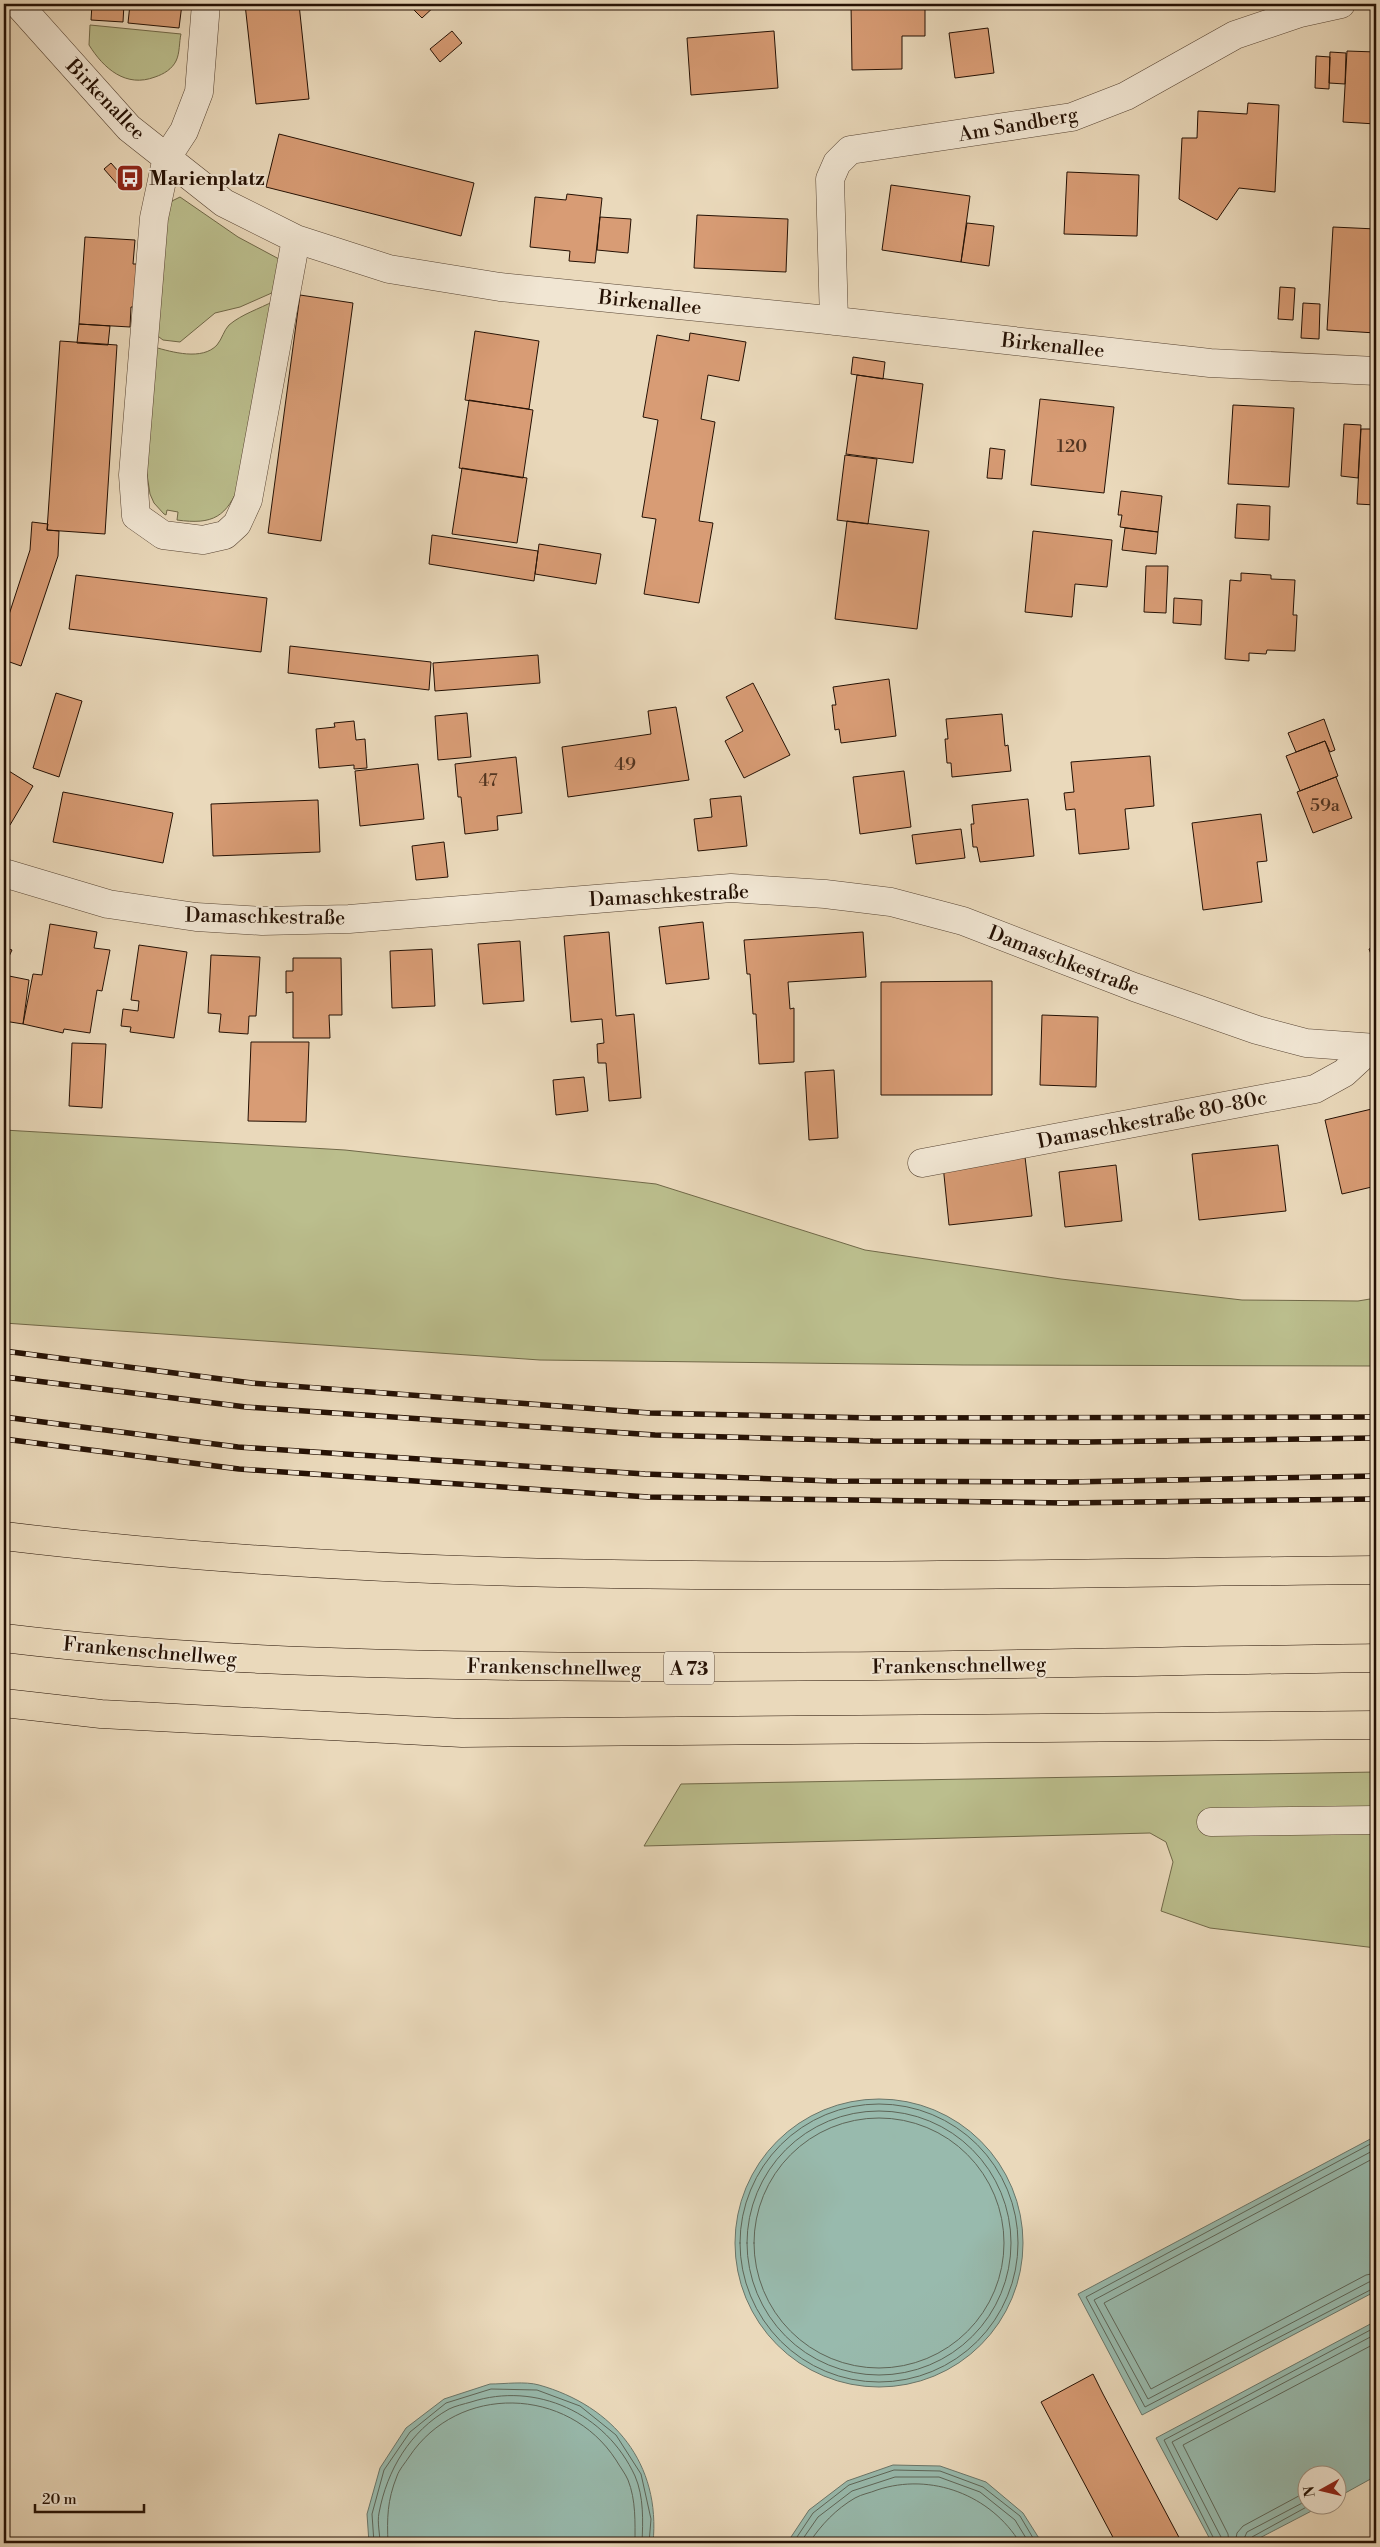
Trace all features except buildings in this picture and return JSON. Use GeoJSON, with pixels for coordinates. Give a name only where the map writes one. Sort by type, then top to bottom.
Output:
{"type":"FeatureCollection","features":[{"type":"Feature","properties":{"kind":"main road"},"geometry":{"type":"LineString","coordinates":[[4,1536],[122,1550],[512,1573],[718,1576],[1376,1570]]}},
{"type":"Feature","properties":{"kind":"main road","name":"Frankenschnellweg"},"geometry":{"type":"LineString","coordinates":[[4,1638],[142,1652],[384,1664],[741,1668],[1376,1658]]}},
{"type":"Feature","properties":{"kind":"main road"},"geometry":{"type":"LineString","coordinates":[[4,1703],[101,1714],[462,1733],[1376,1725]]}},
{"type":"Feature","properties":{"kind":"street","name":"Birkenallee"},"geometry":{"type":"LineString","coordinates":[[18,4],[42,14],[129,128],[224,203],[296,239],[389,269],[500,287],[834,321],[1210,363],[1376,371]]}},
{"type":"Feature","properties":{"kind":"street"},"geometry":{"type":"LineString","coordinates":[[206,4],[199,92],[184,131],[167,157],[154,218],[133,475],[136,516],[163,535],[203,540],[225,534],[237,524],[248,500],[296,239]]}},
{"type":"Feature","properties":{"kind":"street","name":"Am Sandberg"},"geometry":{"type":"LineString","coordinates":[[834,321],[830,179],[837,163],[850,150],[1072,117],[1126,96],[1235,35],[1300,14],[1341,4]]}},
{"type":"Feature","properties":{"kind":"street","name":"Damaschkestraße"},"geometry":{"type":"LineString","coordinates":[[4,873],[108,904],[196,917],[262,920],[349,919],[731,888],[825,894],[890,902],[963,921],[1134,987],[1257,1030],[1306,1042],[1373,1048]]}},
{"type":"Feature","properties":{"kind":"street","name":"Damaschkestraße 80-80c"},"geometry":{"type":"LineString","coordinates":[[922,1163],[1315,1089],[1344,1073],[1373,1048]]}},
{"type":"Feature","properties":{"kind":"street"},"geometry":{"type":"LineString","coordinates":[[1211,1822],[1376,1820]]}},
{"type":"Feature","properties":{"kind":"green space"},"geometry":{"type":"Polygon","coordinates":[[[90,25],[181,34],[177,58],[170,69],[158,76],[144,80],[125,78],[109,69],[89,45],[90,25]]]}},
{"type":"Feature","properties":{"kind":"green space"},"geometry":{"type":"Polygon","coordinates":[[[180,197],[238,237],[279,259],[274,292],[240,307],[215,313],[180,342],[163,340],[155,334],[163,224],[172,201],[180,197]]]}},
{"type":"Feature","properties":{"kind":"green space"},"geometry":{"type":"Polygon","coordinates":[[[274,301],[240,483],[235,495],[224,511],[209,519],[200,521],[177,520],[178,512],[167,510],[166,515],[164,514],[154,503],[150,494],[146,468],[154,347],[187,354],[203,353],[211,350],[217,345],[227,327],[234,321],[274,301]]]}},
{"type":"Feature","properties":{"kind":"green space"},"geometry":{"type":"Polygon","coordinates":[[[4,1130],[345,1150],[656,1184],[865,1250],[1061,1279],[1242,1300],[1358,1301],[1376,1298],[1376,1366],[963,1365],[540,1360],[4,1323],[4,1130]]]}},
{"type":"Feature","properties":{"kind":"green space"},"geometry":{"type":"Polygon","coordinates":[[[1376,1772],[1376,1948],[1210,1928],[1161,1911],[1173,1862],[1166,1842],[1150,1833],[644,1846],[681,1784],[1376,1772]]]}},
{"type":"Feature","properties":{"kind":"water"},"geometry":{"type":"Polygon","coordinates":[[[879,2099],[907,2102],[934,2110],[947,2116],[981,2141],[1006,2175],[1012,2188],[1020,2215],[1023,2243],[1020,2271],[1012,2298],[1006,2311],[981,2345],[947,2370],[934,2376],[907,2384],[879,2387],[851,2384],[824,2376],[811,2370],[777,2345],[752,2311],[746,2298],[738,2271],[735,2243],[738,2215],[746,2188],[752,2175],[777,2141],[811,2116],[824,2110],[851,2102],[879,2099]]]}},
{"type":"Feature","properties":{"kind":"water"},"geometry":{"type":"Polygon","coordinates":[[[1376,2136],[1376,2291],[1142,2415],[1078,2294],[1376,2136]]]}},
{"type":"Feature","properties":{"kind":"water"},"geometry":{"type":"Polygon","coordinates":[[[1376,2321],[1376,2476],[1348,2491],[1348,2464],[1298,2464],[1298,2514],[1306,2514],[1250,2543],[1212,2543],[1156,2438],[1376,2321]]]}},
{"type":"Feature","properties":{"kind":"water"},"geometry":{"type":"Polygon","coordinates":[[[521,2383],[539,2385],[566,2395],[590,2407],[610,2423],[627,2442],[640,2464],[649,2488],[653,2514],[653,2543],[369,2543],[367,2514],[380,2468],[406,2428],[444,2399],[490,2384],[521,2383]]]}},
{"type":"Feature","properties":{"kind":"water"},"geometry":{"type":"Polygon","coordinates":[[[893,2465],[940,2466],[986,2482],[1023,2513],[1042,2543],[787,2543],[809,2510],[847,2481],[893,2465]]]}},
{"type":"Feature","properties":{"kind":"railway"},"geometry":{"type":"LineString","coordinates":[[4,1351],[252,1383],[650,1413],[873,1418],[1376,1417]]}},
{"type":"Feature","properties":{"kind":"railway"},"geometry":{"type":"LineString","coordinates":[[4,1377],[246,1407],[655,1435],[873,1441],[1087,1442],[1376,1438]]}},
{"type":"Feature","properties":{"kind":"railway"},"geometry":{"type":"LineString","coordinates":[[4,1417],[238,1447],[645,1474],[832,1481],[1070,1482],[1376,1476]]}},
{"type":"Feature","properties":{"kind":"railway"},"geometry":{"type":"LineString","coordinates":[[4,1439],[239,1469],[648,1497],[1065,1503],[1376,1499]]}},
{"type":"Feature","properties":{"kind":"place","name":"Marienplatz"},"geometry":{"type":"Point","coordinates":[130,178]}}]}
